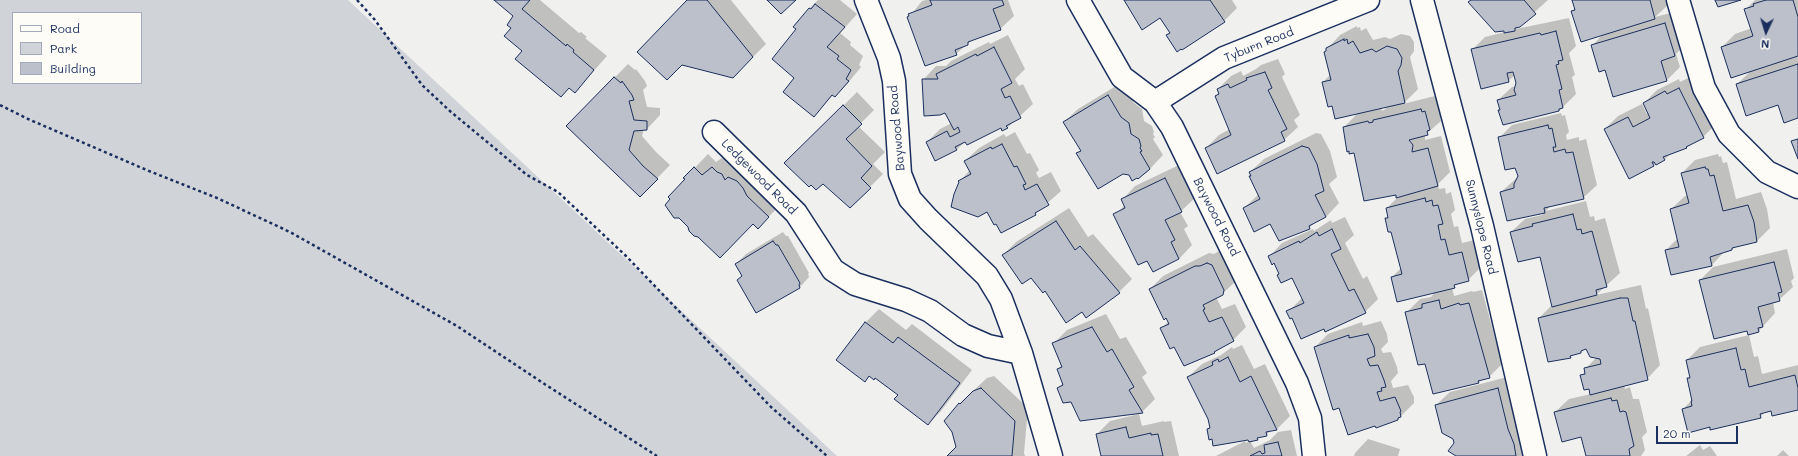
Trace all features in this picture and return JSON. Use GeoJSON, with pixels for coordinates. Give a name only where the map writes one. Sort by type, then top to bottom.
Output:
{"type":"FeatureCollection","features":[{"type":"Feature","properties":{"kind":"street","name":"Baywood Road"},"geometry":{"type":"LineString","coordinates":[[866,0],[889,58],[894,81],[900,174],[910,199],[928,219],[987,276],[1000,299],[1021,353],[1051,456]]}},
{"type":"Feature","properties":{"kind":"street","name":"Baywood Road"},"geometry":{"type":"LineString","coordinates":[[1078,0],[1122,77],[1155,102],[1172,126],[1297,383],[1310,418],[1314,456]]}},
{"type":"Feature","properties":{"kind":"street","name":"Tyburn Road"},"geometry":{"type":"LineString","coordinates":[[1155,102],[1224,58],[1368,0]]}},
{"type":"Feature","properties":{"kind":"street","name":"Sunnyslope Road"},"geometry":{"type":"LineString","coordinates":[[1422,0],[1482,226],[1535,456]]}},
{"type":"Feature","properties":{"kind":"street"},"geometry":{"type":"LineString","coordinates":[[1678,0],[1704,88],[1729,134],[1767,172],[1798,187]]}},
{"type":"Feature","properties":{"kind":"street","name":"Ledgewood Road"},"geometry":{"type":"LineString","coordinates":[[714,132],[796,213],[833,270],[856,284],[906,300],[930,311],[963,335],[988,346],[1021,353]]}},
{"type":"Feature","properties":{"kind":"path"},"geometry":{"type":"LineString","coordinates":[[357,0],[375,20],[422,85],[456,117],[521,170],[558,192],[626,256],[771,407],[827,456]]}},
{"type":"Feature","properties":{"kind":"path"},"geometry":{"type":"LineString","coordinates":[[0,105],[28,119],[149,171],[217,198],[290,232],[457,326],[657,456]]}},
{"type":"Feature","properties":{"kind":"green space"},"geometry":{"type":"Polygon","coordinates":[[[0,0],[348,0],[837,456],[0,456],[0,0]]]}},
{"type":"Feature","properties":{"kind":"building"},"geometry":{"type":"Polygon","coordinates":[[[494,0],[530,0],[522,9],[566,46],[567,44],[574,50],[573,52],[594,70],[575,93],[569,88],[561,97],[515,59],[522,51],[504,36],[511,28],[507,25],[513,16],[494,0]]]}},
{"type":"Feature","properties":{"kind":"building"},"geometry":{"type":"Polygon","coordinates":[[[687,0],[707,0],[753,57],[733,78],[682,65],[667,80],[637,52],[687,0]]]}},
{"type":"Feature","properties":{"kind":"building"},"geometry":{"type":"Polygon","coordinates":[[[767,0],[796,0],[781,14],[767,0]]]}},
{"type":"Feature","properties":{"kind":"building"},"geometry":{"type":"Polygon","coordinates":[[[930,0],[1002,0],[1004,5],[993,9],[1001,30],[968,42],[968,45],[955,50],[957,55],[925,66],[907,17],[909,16],[908,14],[932,5],[930,0]]]}},
{"type":"Feature","properties":{"kind":"building"},"geometry":{"type":"Polygon","coordinates":[[[1124,0],[1210,0],[1225,22],[1177,52],[1166,35],[1170,33],[1160,18],[1142,30],[1124,0]]]}},
{"type":"Feature","properties":{"kind":"building"},"geometry":{"type":"Polygon","coordinates":[[[1471,0],[1524,0],[1536,14],[1520,27],[1515,28],[1515,31],[1504,33],[1504,31],[1495,32],[1468,2],[1471,0]]]}},
{"type":"Feature","properties":{"kind":"building"},"geometry":{"type":"Polygon","coordinates":[[[1572,0],[1650,0],[1655,19],[1581,42],[1571,11],[1575,10],[1572,0]]]}},
{"type":"Feature","properties":{"kind":"building"},"geometry":{"type":"Polygon","coordinates":[[[1715,0],[1741,0],[1718,7],[1715,0]]]}},
{"type":"Feature","properties":{"kind":"building"},"geometry":{"type":"Polygon","coordinates":[[[1766,0],[1793,0],[1798,17],[1798,56],[1731,78],[1721,47],[1753,36],[1744,9],[1754,6],[1753,4],[1766,0]]]}},
{"type":"Feature","properties":{"kind":"building"},"geometry":{"type":"Polygon","coordinates":[[[815,4],[845,27],[827,47],[839,56],[837,59],[851,70],[846,79],[849,81],[835,97],[832,95],[814,117],[783,92],[794,78],[772,59],[796,29],[793,27],[809,8],[811,9],[815,4]]]}},
{"type":"Feature","properties":{"kind":"building"},"geometry":{"type":"Polygon","coordinates":[[[1665,23],[1675,56],[1661,61],[1667,81],[1613,97],[1605,70],[1599,72],[1591,45],[1665,23]]]}},
{"type":"Feature","properties":{"kind":"building"},"geometry":{"type":"Polygon","coordinates":[[[1556,31],[1563,60],[1558,61],[1559,64],[1556,65],[1562,89],[1559,90],[1563,108],[1559,109],[1559,111],[1503,125],[1498,110],[1500,110],[1497,100],[1516,95],[1514,90],[1516,83],[1513,72],[1507,73],[1509,82],[1481,89],[1471,49],[1540,33],[1541,35],[1556,31]]]}},
{"type":"Feature","properties":{"kind":"building"},"geometry":{"type":"Polygon","coordinates":[[[1344,39],[1344,41],[1347,39],[1348,44],[1353,41],[1360,53],[1372,49],[1376,52],[1387,46],[1397,49],[1402,58],[1398,71],[1405,103],[1335,119],[1332,106],[1328,107],[1322,82],[1331,80],[1324,52],[1326,51],[1326,48],[1344,39]]]}},
{"type":"Feature","properties":{"kind":"building"},"geometry":{"type":"Polygon","coordinates":[[[994,47],[1012,83],[1001,89],[1005,98],[1010,96],[1021,118],[1006,126],[1008,128],[1002,131],[1001,128],[967,145],[965,142],[955,147],[957,150],[935,161],[926,142],[947,131],[950,137],[960,132],[958,127],[954,130],[945,113],[940,115],[924,116],[922,79],[938,79],[936,74],[976,54],[977,56],[994,47]]]}},
{"type":"Feature","properties":{"kind":"building"},"geometry":{"type":"Polygon","coordinates":[[[1798,64],[1798,118],[1784,123],[1778,105],[1746,116],[1736,84],[1798,64]]]}},
{"type":"Feature","properties":{"kind":"building"},"geometry":{"type":"Polygon","coordinates":[[[1265,72],[1272,88],[1268,90],[1287,129],[1281,132],[1285,141],[1217,174],[1205,148],[1231,135],[1215,96],[1219,94],[1217,89],[1228,84],[1230,88],[1247,80],[1246,78],[1265,72]]]}},
{"type":"Feature","properties":{"kind":"building"},"geometry":{"type":"Polygon","coordinates":[[[614,77],[621,83],[622,81],[632,95],[634,100],[629,101],[634,120],[647,121],[647,130],[634,131],[629,150],[643,166],[658,179],[640,197],[566,126],[614,77]]]}},
{"type":"Feature","properties":{"kind":"building"},"geometry":{"type":"Polygon","coordinates":[[[1679,88],[1704,138],[1686,147],[1687,148],[1663,157],[1665,160],[1656,165],[1652,162],[1654,166],[1629,179],[1604,129],[1628,117],[1633,127],[1650,118],[1643,103],[1665,91],[1667,94],[1679,88]]]}},
{"type":"Feature","properties":{"kind":"building"},"geometry":{"type":"Polygon","coordinates":[[[1108,95],[1121,117],[1129,123],[1131,134],[1139,139],[1141,146],[1140,148],[1142,151],[1140,152],[1150,169],[1138,179],[1137,178],[1132,181],[1129,175],[1123,174],[1098,189],[1076,153],[1081,151],[1063,122],[1108,95]]]}},
{"type":"Feature","properties":{"kind":"building"},"geometry":{"type":"Polygon","coordinates":[[[843,105],[862,124],[846,139],[872,166],[861,178],[871,188],[850,208],[823,184],[816,190],[811,185],[809,187],[784,163],[843,105]]]}},
{"type":"Feature","properties":{"kind":"building"},"geometry":{"type":"Polygon","coordinates":[[[1421,109],[1422,112],[1425,111],[1430,130],[1427,131],[1428,135],[1409,140],[1413,145],[1412,152],[1428,148],[1438,186],[1396,198],[1396,195],[1364,201],[1354,153],[1349,154],[1349,151],[1347,152],[1343,127],[1368,121],[1369,123],[1373,122],[1373,120],[1421,109]]]}},
{"type":"Feature","properties":{"kind":"building"},"geometry":{"type":"Polygon","coordinates":[[[1548,125],[1549,129],[1552,128],[1556,147],[1553,147],[1554,152],[1565,149],[1566,153],[1573,152],[1584,199],[1544,208],[1545,213],[1507,221],[1500,192],[1514,188],[1514,184],[1518,176],[1515,168],[1505,170],[1498,137],[1548,125]]]}},
{"type":"Feature","properties":{"kind":"building"},"geometry":{"type":"Polygon","coordinates":[[[1798,139],[1798,159],[1791,141],[1798,139]]]}},
{"type":"Feature","properties":{"kind":"building"},"geometry":{"type":"Polygon","coordinates":[[[1002,144],[1014,167],[1017,166],[1026,184],[1023,185],[1025,190],[1037,184],[1049,205],[1035,213],[1036,215],[1001,233],[996,224],[994,225],[987,212],[978,217],[951,207],[959,182],[958,181],[971,174],[964,161],[991,147],[992,149],[1002,144]]]}},
{"type":"Feature","properties":{"kind":"building"},"geometry":{"type":"Polygon","coordinates":[[[1302,146],[1309,148],[1317,164],[1324,191],[1315,195],[1326,217],[1309,226],[1310,229],[1279,241],[1270,224],[1254,232],[1243,208],[1260,199],[1249,176],[1251,176],[1249,172],[1302,146]]]}},
{"type":"Feature","properties":{"kind":"building"},"geometry":{"type":"Polygon","coordinates":[[[694,167],[702,175],[712,167],[717,172],[722,174],[725,180],[728,177],[737,181],[747,196],[769,217],[758,229],[753,224],[720,258],[698,237],[694,236],[679,218],[674,218],[665,205],[670,199],[668,197],[694,167]]]}},
{"type":"Feature","properties":{"kind":"building"},"geometry":{"type":"Polygon","coordinates":[[[1705,167],[1708,169],[1710,176],[1714,175],[1723,211],[1748,205],[1754,222],[1757,242],[1732,248],[1732,250],[1710,257],[1712,266],[1671,275],[1665,250],[1679,247],[1670,209],[1689,203],[1681,173],[1705,167]]]}},
{"type":"Feature","properties":{"kind":"building"},"geometry":{"type":"Polygon","coordinates":[[[1165,178],[1182,212],[1165,220],[1175,240],[1171,242],[1179,259],[1153,272],[1147,261],[1138,265],[1113,214],[1125,208],[1121,199],[1165,178]]]}},
{"type":"Feature","properties":{"kind":"building"},"geometry":{"type":"Polygon","coordinates":[[[1425,198],[1426,202],[1432,200],[1433,206],[1438,205],[1443,224],[1438,225],[1441,240],[1445,239],[1449,255],[1462,252],[1469,281],[1454,285],[1455,288],[1397,302],[1391,277],[1402,274],[1391,232],[1388,232],[1385,218],[1388,218],[1386,208],[1425,198]]]}},
{"type":"Feature","properties":{"kind":"building"},"geometry":{"type":"Polygon","coordinates":[[[1573,214],[1577,230],[1581,229],[1582,234],[1592,231],[1607,287],[1596,290],[1597,295],[1552,307],[1540,257],[1518,262],[1510,232],[1533,226],[1532,224],[1573,214]]]}},
{"type":"Feature","properties":{"kind":"building"},"geometry":{"type":"Polygon","coordinates":[[[1056,221],[1075,250],[1080,246],[1120,293],[1086,318],[1082,312],[1066,323],[1045,291],[1043,293],[1031,278],[1022,284],[1002,255],[1056,221]]]}},
{"type":"Feature","properties":{"kind":"building"},"geometry":{"type":"Polygon","coordinates":[[[1332,229],[1341,249],[1331,254],[1349,291],[1354,289],[1366,313],[1325,332],[1324,329],[1301,339],[1292,318],[1290,319],[1286,311],[1304,303],[1292,278],[1281,283],[1274,263],[1272,265],[1268,256],[1299,241],[1300,243],[1317,232],[1319,236],[1332,229]]]}},
{"type":"Feature","properties":{"kind":"building"},"geometry":{"type":"Polygon","coordinates":[[[773,241],[776,245],[778,245],[800,283],[800,288],[756,313],[737,280],[742,276],[735,264],[773,241]]]}},
{"type":"Feature","properties":{"kind":"building"},"geometry":{"type":"Polygon","coordinates":[[[1774,262],[1782,292],[1778,293],[1780,301],[1758,307],[1763,327],[1758,328],[1759,332],[1748,335],[1747,331],[1714,339],[1699,280],[1774,262]]]}},
{"type":"Feature","properties":{"kind":"building"},"geometry":{"type":"Polygon","coordinates":[[[1207,263],[1212,265],[1224,290],[1223,295],[1203,305],[1205,309],[1203,310],[1209,322],[1222,317],[1234,341],[1214,352],[1215,353],[1184,366],[1174,347],[1170,349],[1160,328],[1169,324],[1166,318],[1164,320],[1149,289],[1195,266],[1200,266],[1207,263]]]}},
{"type":"Feature","properties":{"kind":"building"},"geometry":{"type":"Polygon","coordinates":[[[1620,298],[1628,298],[1633,321],[1635,321],[1648,380],[1590,395],[1589,389],[1584,390],[1580,375],[1585,374],[1584,368],[1601,364],[1600,359],[1590,357],[1586,349],[1581,351],[1581,353],[1570,356],[1571,358],[1548,362],[1538,318],[1620,298]]]}},
{"type":"Feature","properties":{"kind":"building"},"geometry":{"type":"Polygon","coordinates":[[[1439,300],[1441,309],[1459,303],[1460,305],[1469,303],[1490,378],[1478,381],[1479,383],[1433,394],[1425,364],[1418,365],[1405,312],[1422,308],[1422,304],[1439,300]]]}},
{"type":"Feature","properties":{"kind":"building"},"geometry":{"type":"Polygon","coordinates":[[[865,322],[893,343],[898,337],[960,383],[928,425],[894,399],[898,395],[875,378],[874,380],[869,376],[865,382],[836,360],[865,322]]]}},
{"type":"Feature","properties":{"kind":"building"},"geometry":{"type":"Polygon","coordinates":[[[1092,327],[1107,352],[1112,349],[1134,387],[1129,390],[1143,413],[1080,421],[1071,402],[1063,403],[1057,388],[1063,385],[1057,369],[1062,367],[1052,343],[1092,327]]]}},
{"type":"Feature","properties":{"kind":"building"},"geometry":{"type":"Polygon","coordinates":[[[1368,334],[1374,347],[1375,356],[1367,359],[1370,366],[1378,365],[1386,387],[1381,388],[1382,391],[1377,392],[1380,401],[1395,397],[1401,411],[1401,417],[1398,418],[1398,420],[1376,428],[1375,426],[1348,435],[1339,408],[1333,410],[1314,347],[1349,335],[1349,338],[1368,334]]]}},
{"type":"Feature","properties":{"kind":"building"},"geometry":{"type":"Polygon","coordinates":[[[1736,348],[1741,370],[1745,369],[1749,387],[1795,375],[1798,388],[1798,410],[1772,416],[1771,411],[1760,414],[1761,418],[1710,430],[1710,427],[1688,433],[1682,409],[1692,406],[1687,378],[1690,378],[1686,360],[1736,348]]]}},
{"type":"Feature","properties":{"kind":"building"},"geometry":{"type":"Polygon","coordinates":[[[1228,357],[1240,382],[1251,376],[1277,430],[1266,432],[1267,436],[1257,438],[1258,440],[1249,442],[1248,440],[1213,446],[1212,439],[1209,440],[1207,429],[1210,428],[1208,419],[1187,377],[1213,365],[1212,362],[1218,359],[1219,362],[1228,357]]]}},
{"type":"Feature","properties":{"kind":"building"},"geometry":{"type":"Polygon","coordinates":[[[981,388],[1015,421],[1012,456],[947,456],[956,447],[952,432],[944,421],[959,403],[960,404],[973,391],[981,388]]]}},
{"type":"Feature","properties":{"kind":"building"},"geometry":{"type":"Polygon","coordinates":[[[1498,388],[1516,456],[1456,456],[1448,451],[1454,443],[1453,439],[1442,433],[1435,405],[1498,388]]]}},
{"type":"Feature","properties":{"kind":"building"},"geometry":{"type":"Polygon","coordinates":[[[1611,398],[1612,401],[1617,400],[1620,412],[1626,412],[1634,446],[1629,449],[1630,456],[1586,456],[1581,437],[1562,442],[1554,412],[1611,398]]]}},
{"type":"Feature","properties":{"kind":"building"},"geometry":{"type":"Polygon","coordinates":[[[1126,427],[1129,438],[1151,433],[1151,435],[1158,434],[1163,456],[1101,456],[1096,434],[1126,427]]]}},
{"type":"Feature","properties":{"kind":"building"},"geometry":{"type":"Polygon","coordinates":[[[1278,442],[1282,456],[1250,456],[1260,451],[1262,454],[1265,453],[1264,445],[1278,442]]]}}]}
